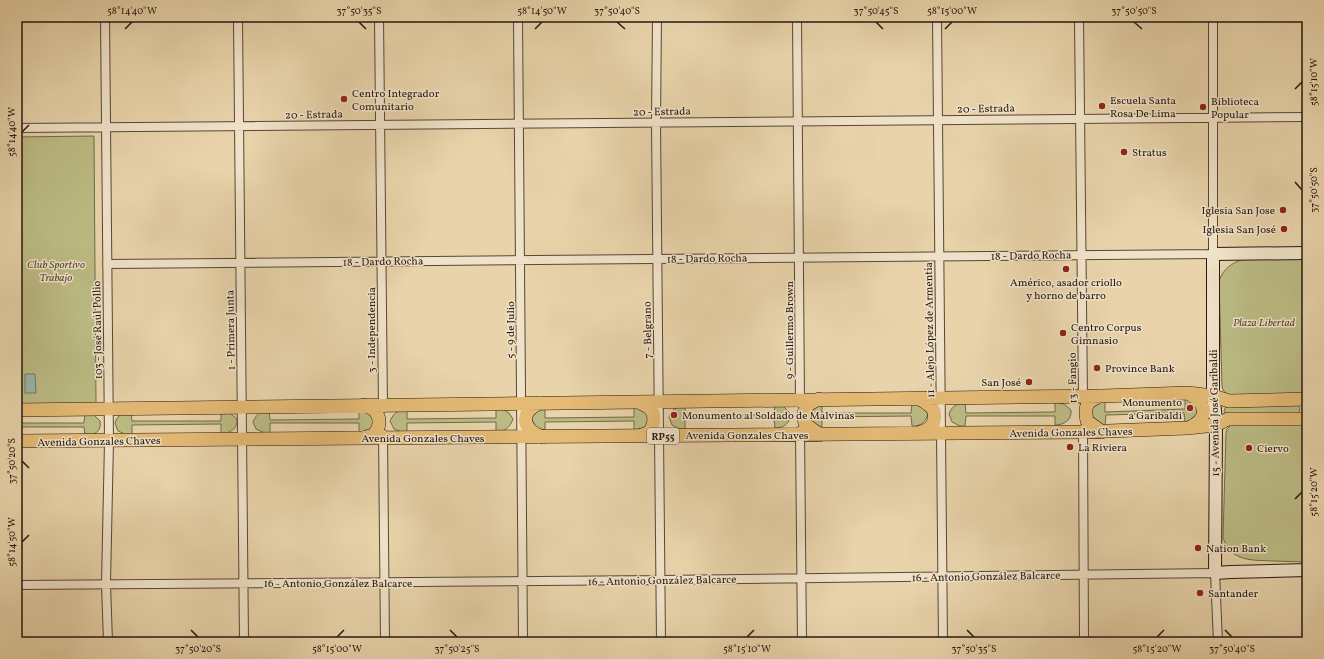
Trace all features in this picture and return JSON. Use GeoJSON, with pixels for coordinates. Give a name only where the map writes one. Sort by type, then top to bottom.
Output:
{"type":"FeatureCollection","features":[{"type":"Feature","properties":{"kind":"main road"},"geometry":{"type":"LineString","coordinates":[[1187,428],[1196,424],[1202,418],[1204,410],[1201,402],[1188,393]]}},
{"type":"Feature","properties":{"kind":"main road"},"geometry":{"type":"LineString","coordinates":[[17,410],[1102,396],[1188,393],[1213,396],[1229,401],[1307,399]]}},
{"type":"Feature","properties":{"kind":"main road"},"geometry":{"type":"LineString","coordinates":[[1102,396],[1092,400],[1086,405],[1085,414],[1087,421],[1102,432]]}},
{"type":"Feature","properties":{"kind":"main road"},"geometry":{"type":"LineString","coordinates":[[917,398],[932,408],[934,416],[933,424],[927,430],[917,434]]}},
{"type":"Feature","properties":{"kind":"main road"},"geometry":{"type":"LineString","coordinates":[[819,399],[810,403],[804,408],[803,417],[805,424],[820,434]]}},
{"type":"Feature","properties":{"kind":"main road"},"geometry":{"type":"LineString","coordinates":[[638,402],[652,411],[654,418],[653,427],[647,433],[639,436]]}},
{"type":"Feature","properties":{"kind":"main road"},"geometry":{"type":"LineString","coordinates":[[542,403],[533,406],[527,411],[526,420],[528,428],[534,433],[543,437]]}},
{"type":"Feature","properties":{"kind":"main road"},"geometry":{"type":"LineString","coordinates":[[364,405],[377,413],[379,420],[378,429],[372,435],[364,438]]}},
{"type":"Feature","properties":{"kind":"main road","name":"Avenida Gonzales Chaves"},"geometry":{"type":"LineString","coordinates":[[17,442],[1102,432],[1187,428],[1216,425],[1228,419],[1307,419]]}},
{"type":"Feature","properties":{"kind":"street","name":"103 - José Raúl Pollio"},"geometry":{"type":"LineString","coordinates":[[105,17],[109,409],[106,584],[108,642]]}},
{"type":"Feature","properties":{"kind":"street","name":"1 - Primera Junta"},"geometry":{"type":"LineString","coordinates":[[238,17],[244,642]]}},
{"type":"Feature","properties":{"kind":"street","name":"3 - Independencia"},"geometry":{"type":"LineString","coordinates":[[379,17],[385,642]]}},
{"type":"Feature","properties":{"kind":"street","name":"5 - 9 de Julio"},"geometry":{"type":"LineString","coordinates":[[518,17],[523,642]]}},
{"type":"Feature","properties":{"kind":"street","name":"7 - Belgrano"},"geometry":{"type":"LineString","coordinates":[[657,17],[656,122],[661,642]]}},
{"type":"Feature","properties":{"kind":"street","name":"9 - Guillermo Brown"},"geometry":{"type":"LineString","coordinates":[[797,17],[802,642]]}},
{"type":"Feature","properties":{"kind":"street","name":"11 - Alejo López de Armentia"},"geometry":{"type":"LineString","coordinates":[[937,17],[943,642]]}},
{"type":"Feature","properties":{"kind":"street","name":"13 - Fangio"},"geometry":{"type":"LineString","coordinates":[[1079,17],[1084,642]]}},
{"type":"Feature","properties":{"kind":"street"},"geometry":{"type":"LineString","coordinates":[[1213,17],[1213,254]]}},
{"type":"Feature","properties":{"kind":"street","name":"20 - Estrada"},"geometry":{"type":"LineString","coordinates":[[17,128],[1307,117]]}},
{"type":"Feature","properties":{"kind":"street","name":"18 - Dardo Rocha"},"geometry":{"type":"LineString","coordinates":[[107,264],[1307,253]]}},
{"type":"Feature","properties":{"kind":"street","name":"15 - Avenida José Garibaldi"},"geometry":{"type":"LineString","coordinates":[[1213,254],[1213,396],[1216,425],[1216,573]]}},
{"type":"Feature","properties":{"kind":"street","name":"16 - Antonio González Balcarce"},"geometry":{"type":"LineString","coordinates":[[17,585],[523,582],[1216,573],[1307,570]]}},
{"type":"Feature","properties":{"kind":"street"},"geometry":{"type":"LineString","coordinates":[[1216,573],[1218,642]]}},
{"type":"Feature","properties":{"kind":"green space","name":"Club Sportivo Trabajo"},"geometry":{"type":"Polygon","coordinates":[[[94,136],[96,404],[17,404],[17,137],[94,136]]]}},
{"type":"Feature","properties":{"kind":"green space","name":"Plaza Libertad"},"geometry":{"type":"Polygon","coordinates":[[[1243,259],[1307,259],[1307,387],[1299,395],[1227,395],[1223,390],[1219,281],[1228,267],[1243,259]]]}},
{"type":"Feature","properties":{"kind":"green space"},"geometry":{"type":"Polygon","coordinates":[[[1185,399],[1198,403],[1197,419],[1185,422],[1184,413],[1106,415],[1105,425],[1100,425],[1092,421],[1090,410],[1093,406],[1100,402],[1105,402],[1105,412],[1185,409],[1185,399]]]}},
{"type":"Feature","properties":{"kind":"green space"},"geometry":{"type":"Polygon","coordinates":[[[1055,402],[1064,404],[1071,410],[1069,419],[1058,425],[1055,425],[1055,416],[966,416],[965,426],[960,426],[952,422],[949,414],[955,406],[965,403],[966,413],[1055,412],[1055,402]]]}},
{"type":"Feature","properties":{"kind":"green space"},"geometry":{"type":"Polygon","coordinates":[[[912,403],[925,407],[928,414],[924,422],[912,426],[911,416],[822,417],[822,427],[812,425],[807,412],[822,404],[822,413],[911,413],[912,403]]]}},
{"type":"Feature","properties":{"kind":"green space"},"geometry":{"type":"Polygon","coordinates":[[[1297,404],[1300,408],[1299,413],[1226,415],[1224,411],[1226,406],[1297,404]]]}},
{"type":"Feature","properties":{"kind":"green space"},"geometry":{"type":"Polygon","coordinates":[[[775,405],[784,407],[790,413],[788,422],[784,426],[778,428],[775,428],[774,418],[685,419],[685,429],[680,429],[672,425],[669,417],[675,409],[685,406],[685,415],[774,415],[775,405]]]}},
{"type":"Feature","properties":{"kind":"green space"},"geometry":{"type":"Polygon","coordinates":[[[501,408],[509,413],[513,419],[507,428],[496,432],[496,422],[407,423],[407,432],[402,432],[394,429],[390,421],[397,412],[407,409],[407,419],[496,418],[496,409],[501,408]]]}},
{"type":"Feature","properties":{"kind":"green space"},"geometry":{"type":"Polygon","coordinates":[[[634,408],[639,408],[650,416],[646,427],[634,431],[634,421],[545,422],[545,432],[535,430],[530,416],[533,412],[545,409],[545,418],[634,417],[634,408]]]}},
{"type":"Feature","properties":{"kind":"green space"},"geometry":{"type":"Polygon","coordinates":[[[359,409],[372,413],[374,425],[368,431],[359,432],[359,423],[270,423],[270,433],[265,433],[256,429],[253,422],[256,416],[260,413],[269,410],[270,420],[359,419],[359,409]]]}},
{"type":"Feature","properties":{"kind":"green space"},"geometry":{"type":"Polygon","coordinates":[[[221,411],[230,413],[237,419],[237,422],[233,430],[221,434],[221,424],[132,425],[132,435],[127,435],[118,431],[115,423],[121,414],[131,412],[132,421],[221,421],[221,411]]]}},
{"type":"Feature","properties":{"kind":"green space"},"geometry":{"type":"Polygon","coordinates":[[[85,413],[94,415],[100,421],[99,430],[88,436],[85,436],[84,427],[17,427],[17,423],[84,423],[85,413]]]}},
{"type":"Feature","properties":{"kind":"green space"},"geometry":{"type":"Polygon","coordinates":[[[1231,425],[1303,425],[1307,428],[1307,562],[1250,560],[1237,556],[1231,552],[1227,546],[1223,538],[1226,433],[1227,429],[1231,425]]]}},
{"type":"Feature","properties":{"kind":"shaded area"},"geometry":{"type":"Polygon","coordinates":[[[25,374],[35,374],[36,393],[25,393],[25,374]]]}},
{"type":"Feature","properties":{"kind":"place","name":"Centro Integrador Comunitario"},"geometry":{"type":"Point","coordinates":[344,99]}},
{"type":"Feature","properties":{"kind":"place","name":"Escuela Santa Rosa De Lima"},"geometry":{"type":"Point","coordinates":[1102,106]}},
{"type":"Feature","properties":{"kind":"place","name":"Biblioteca Popular"},"geometry":{"type":"Point","coordinates":[1203,107]}},
{"type":"Feature","properties":{"kind":"place","name":"Stratus"},"geometry":{"type":"Point","coordinates":[1124,152]}},
{"type":"Feature","properties":{"kind":"place","name":"Iglesia San Jose"},"geometry":{"type":"Point","coordinates":[1283,210]}},
{"type":"Feature","properties":{"kind":"place","name":"Iglesia San José"},"geometry":{"type":"Point","coordinates":[1284,229]}},
{"type":"Feature","properties":{"kind":"place","name":"Américo, asador criollo y horno de barro"},"geometry":{"type":"Point","coordinates":[1066,269]}},
{"type":"Feature","properties":{"kind":"place","name":"Centro Corpus Gimnasio"},"geometry":{"type":"Point","coordinates":[1063,333]}},
{"type":"Feature","properties":{"kind":"place","name":"Province Bank"},"geometry":{"type":"Point","coordinates":[1097,368]}},
{"type":"Feature","properties":{"kind":"place","name":"San José"},"geometry":{"type":"Point","coordinates":[1029,382]}},
{"type":"Feature","properties":{"kind":"place","name":"Monumento a Garibaldi"},"geometry":{"type":"Point","coordinates":[1190,408]}},
{"type":"Feature","properties":{"kind":"place","name":"Monumento al Soldado de Malvinas"},"geometry":{"type":"Point","coordinates":[674,415]}},
{"type":"Feature","properties":{"kind":"place","name":"La Riviera"},"geometry":{"type":"Point","coordinates":[1070,447]}},
{"type":"Feature","properties":{"kind":"place","name":"Ciervo"},"geometry":{"type":"Point","coordinates":[1249,448]}},
{"type":"Feature","properties":{"kind":"place","name":"Nation Bank"},"geometry":{"type":"Point","coordinates":[1198,548]}},
{"type":"Feature","properties":{"kind":"place","name":"Santander"},"geometry":{"type":"Point","coordinates":[1200,593]}}]}
